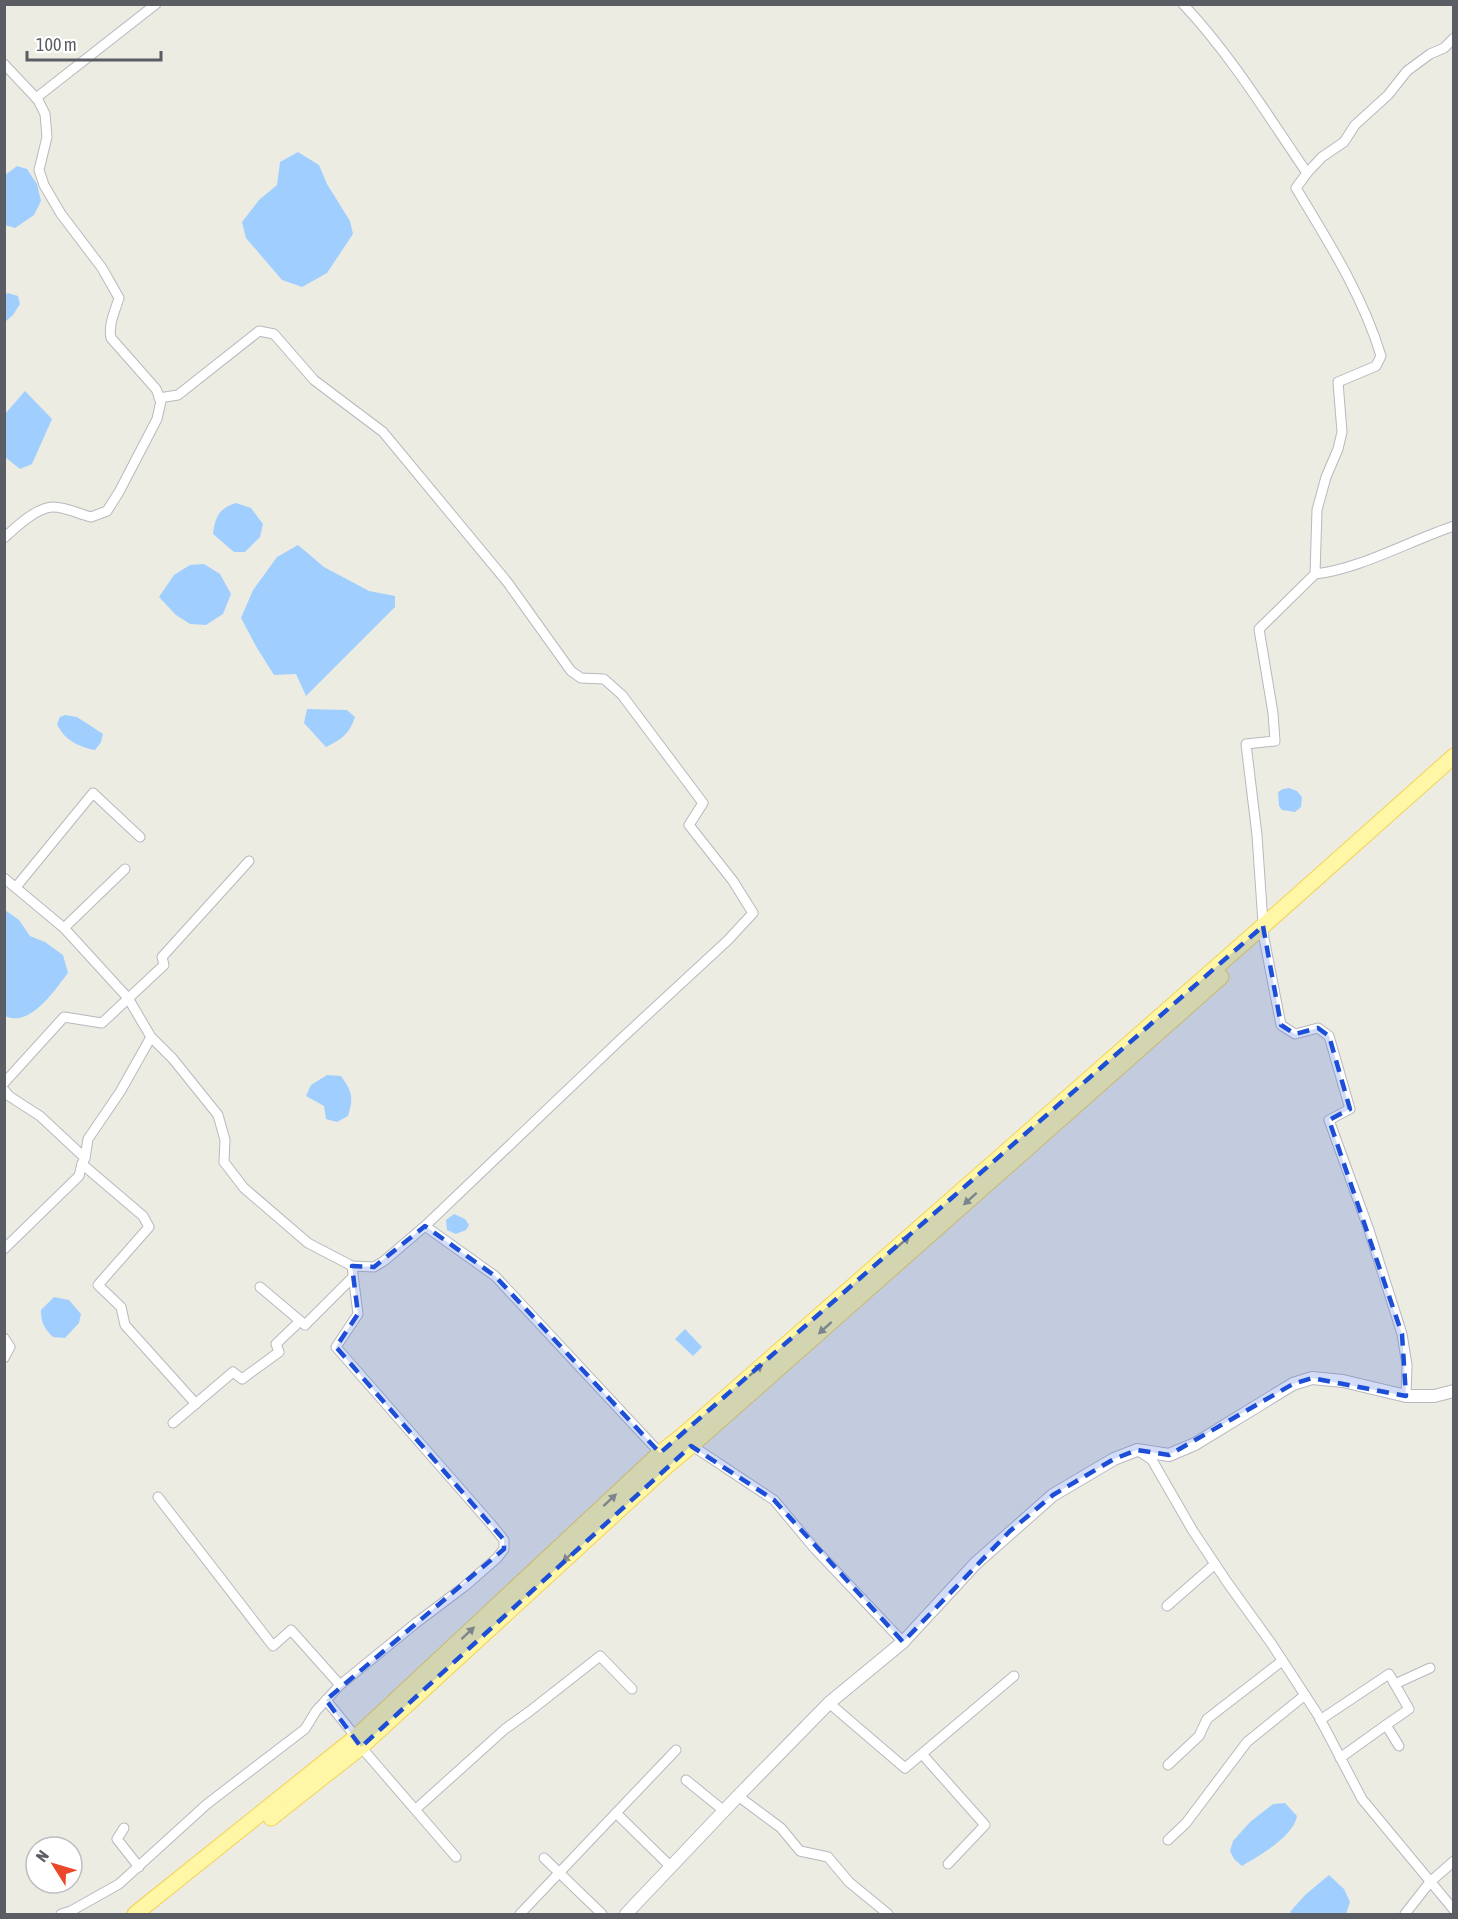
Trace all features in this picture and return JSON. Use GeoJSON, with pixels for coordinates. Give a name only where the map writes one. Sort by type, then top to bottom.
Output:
{"type":"FeatureCollection","features":[{"type":"Feature","properties":{"kind":"main road"},"geometry":{"type":"LineString","coordinates":[[1264,932],[1454,756]]}},
{"type":"Feature","properties":{"kind":"main road"},"geometry":{"type":"LineString","coordinates":[[150,1914],[359,1742],[667,1466],[687,1441],[1264,932],[1454,769]]}},
{"type":"Feature","properties":{"kind":"main road"},"geometry":{"type":"LineString","coordinates":[[135,1914],[359,1742],[660,1453],[687,1441]]}},
{"type":"Feature","properties":{"kind":"street"},"geometry":{"type":"LineString","coordinates":[[36,98],[156,4]]}},
{"type":"Feature","properties":{"kind":"street"},"geometry":{"type":"LineString","coordinates":[[1184,4],[1248,86],[1307,173]]}},
{"type":"Feature","properties":{"kind":"street"},"geometry":{"type":"LineString","coordinates":[[1315,574],[1317,510],[1342,432],[1338,382],[1376,366],[1381,356],[1372,328],[1332,246],[1296,188],[1322,157],[1344,142],[1355,125],[1388,95],[1407,71],[1430,54],[1444,48],[1454,38]]}},
{"type":"Feature","properties":{"kind":"street"},"geometry":{"type":"LineString","coordinates":[[4,63],[36,98],[45,114],[47,137],[39,170],[44,185],[61,214],[102,268],[119,298],[109,328],[111,338],[156,389],[161,401],[157,418],[107,511],[91,517],[62,508],[46,508],[26,519],[4,538]]}},
{"type":"Feature","properties":{"kind":"street"},"geometry":{"type":"LineString","coordinates":[[4,878],[64,928],[128,998],[151,1037],[218,1115],[225,1140],[224,1162],[244,1188],[308,1243],[352,1266],[374,1267],[425,1226],[728,940],[753,913],[733,881],[689,825],[704,803],[622,695],[604,679],[580,678],[571,671],[508,583],[383,432],[314,380],[274,334],[259,331],[178,395],[159,398]]}},
{"type":"Feature","properties":{"kind":"street"},"geometry":{"type":"LineString","coordinates":[[1406,1396],[1407,1365],[1402,1334],[1369,1230],[1329,1120],[1350,1109],[1329,1036],[1318,1028],[1295,1034],[1281,1025],[1264,932],[1257,835],[1246,744],[1275,741],[1273,713],[1259,629],[1315,574],[1330,572],[1360,562],[1454,526]]}},
{"type":"Feature","properties":{"kind":"street"},"geometry":{"type":"LineString","coordinates":[[16,887],[93,793],[140,837]]}},
{"type":"Feature","properties":{"kind":"street"},"geometry":{"type":"LineString","coordinates":[[4,1083],[64,1017],[102,1023],[164,965],[162,957],[249,861]]}},
{"type":"Feature","properties":{"kind":"street"},"geometry":{"type":"LineString","coordinates":[[64,928],[125,869]]}},
{"type":"Feature","properties":{"kind":"street"},"geometry":{"type":"LineString","coordinates":[[4,1249],[79,1176],[88,1139],[120,1092],[151,1037]]}},
{"type":"Feature","properties":{"kind":"street"},"geometry":{"type":"LineString","coordinates":[[4,1090],[9,1096],[40,1116],[143,1216],[149,1227],[98,1285],[121,1307],[125,1325],[196,1404]]}},
{"type":"Feature","properties":{"kind":"street"},"geometry":{"type":"LineString","coordinates":[[425,1226],[495,1276],[660,1453]]}},
{"type":"Feature","properties":{"kind":"street"},"geometry":{"type":"LineString","coordinates":[[61,1914],[71,1911],[119,1884],[207,1803],[304,1729],[315,1711],[340,1685],[465,1586],[504,1549],[504,1540],[491,1524],[336,1347],[358,1314],[352,1266]]}},
{"type":"Feature","properties":{"kind":"street"},"geometry":{"type":"LineString","coordinates":[[260,1287],[305,1325],[353,1277]]}},
{"type":"Feature","properties":{"kind":"street"},"geometry":{"type":"LineString","coordinates":[[173,1423],[233,1372],[242,1379],[279,1352],[276,1344],[300,1321]]}},
{"type":"Feature","properties":{"kind":"street"},"geometry":{"type":"LineString","coordinates":[[4,1338],[10,1347],[4,1358]]}},
{"type":"Feature","properties":{"kind":"street"},"geometry":{"type":"LineString","coordinates":[[626,1914],[723,1810],[829,1703],[903,1642],[976,1563],[1053,1495],[1114,1459],[1137,1450],[1169,1455],[1195,1444],[1293,1384],[1312,1378],[1344,1381],[1406,1396],[1434,1396],[1454,1391]]}},
{"type":"Feature","properties":{"kind":"street"},"geometry":{"type":"LineString","coordinates":[[687,1441],[774,1500],[815,1549],[903,1642]]}},
{"type":"Feature","properties":{"kind":"street"},"geometry":{"type":"LineString","coordinates":[[1137,1450],[1152,1460],[1193,1531],[1305,1695],[1362,1799],[1454,1910]]}},
{"type":"Feature","properties":{"kind":"street"},"geometry":{"type":"LineString","coordinates":[[158,1497],[273,1646],[291,1630],[340,1685]]}},
{"type":"Feature","properties":{"kind":"street"},"geometry":{"type":"LineString","coordinates":[[1167,1606],[1215,1564]]}},
{"type":"Feature","properties":{"kind":"street"},"geometry":{"type":"LineString","coordinates":[[416,1809],[505,1728],[600,1656],[632,1689]]}},
{"type":"Feature","properties":{"kind":"street"},"geometry":{"type":"LineString","coordinates":[[1168,1765],[1199,1736],[1207,1719],[1282,1661]]}},
{"type":"Feature","properties":{"kind":"street"},"geometry":{"type":"LineString","coordinates":[[1395,1684],[1430,1668]]}},
{"type":"Feature","properties":{"kind":"street"},"geometry":{"type":"LineString","coordinates":[[1320,1720],[1389,1674],[1409,1709],[1340,1758]]}},
{"type":"Feature","properties":{"kind":"street"},"geometry":{"type":"LineString","coordinates":[[829,1703],[905,1768],[1014,1676]]}},
{"type":"Feature","properties":{"kind":"street"},"geometry":{"type":"LineString","coordinates":[[1168,1840],[1186,1823],[1246,1742],[1305,1695]]}},
{"type":"Feature","properties":{"kind":"street"},"geometry":{"type":"LineString","coordinates":[[326,1700],[456,1857]]}},
{"type":"Feature","properties":{"kind":"street"},"geometry":{"type":"LineString","coordinates":[[1386,1725],[1399,1746]]}},
{"type":"Feature","properties":{"kind":"street"},"geometry":{"type":"LineString","coordinates":[[520,1914],[676,1750]]}},
{"type":"Feature","properties":{"kind":"street"},"geometry":{"type":"LineString","coordinates":[[922,1754],[985,1825],[948,1864]]}},
{"type":"Feature","properties":{"kind":"street"},"geometry":{"type":"LineString","coordinates":[[686,1780],[723,1810]]}},
{"type":"Feature","properties":{"kind":"street"},"geometry":{"type":"LineString","coordinates":[[738,1796],[781,1828],[800,1851],[828,1857],[849,1882],[888,1914]]}},
{"type":"Feature","properties":{"kind":"street"},"geometry":{"type":"LineString","coordinates":[[616,1813],[670,1866]]}},
{"type":"Feature","properties":{"kind":"street"},"geometry":{"type":"LineString","coordinates":[[124,1828],[117,1839],[139,1866]]}},
{"type":"Feature","properties":{"kind":"street"},"geometry":{"type":"LineString","coordinates":[[544,1858],[602,1914]]}},
{"type":"Feature","properties":{"kind":"street"},"geometry":{"type":"LineString","coordinates":[[1405,1914],[1430,1882],[1454,1861]]}},
{"type":"Feature","properties":{"kind":"highlighted area"},"geometry":{"type":"Polygon","coordinates":[[[1263,926],[1281,1025],[1295,1034],[1318,1028],[1329,1036],[1350,1109],[1329,1120],[1402,1334],[1406,1396],[1312,1378],[1293,1384],[1169,1455],[1137,1450],[1114,1459],[1053,1495],[1010,1531],[903,1642],[774,1500],[691,1446],[361,1747],[326,1700],[504,1549],[504,1540],[491,1524],[336,1347],[358,1314],[352,1266],[374,1267],[425,1226],[495,1276],[660,1453],[1263,926]]]}},
{"type":"Feature","properties":{"kind":"water"},"geometry":{"type":"Polygon","coordinates":[[[298,152],[319,165],[327,184],[350,221],[353,234],[327,273],[302,287],[282,280],[246,238],[242,222],[259,200],[277,185],[280,162],[298,152]]]}},
{"type":"Feature","properties":{"kind":"water"},"geometry":{"type":"Polygon","coordinates":[[[17,166],[27,169],[37,184],[41,201],[34,215],[15,228],[5,225],[4,176],[17,166]]]}},
{"type":"Feature","properties":{"kind":"water"},"geometry":{"type":"Polygon","coordinates":[[[8,293],[18,296],[20,304],[5,322],[5,295],[8,293]]]}},
{"type":"Feature","properties":{"kind":"water"},"geometry":{"type":"Polygon","coordinates":[[[25,391],[52,419],[32,464],[20,469],[5,457],[5,414],[25,391]]]}},
{"type":"Feature","properties":{"kind":"water"},"geometry":{"type":"Polygon","coordinates":[[[236,503],[251,508],[263,524],[260,537],[245,552],[234,552],[213,534],[219,514],[236,503]]]}},
{"type":"Feature","properties":{"kind":"water"},"geometry":{"type":"Polygon","coordinates":[[[298,545],[324,567],[369,591],[395,596],[395,607],[306,696],[296,674],[274,675],[241,618],[253,590],[277,557],[298,545]]]}},
{"type":"Feature","properties":{"kind":"water"},"geometry":{"type":"Polygon","coordinates":[[[204,564],[220,574],[231,594],[223,614],[206,625],[190,624],[176,615],[159,597],[174,575],[190,565],[204,564]]]}},
{"type":"Feature","properties":{"kind":"water"},"geometry":{"type":"Polygon","coordinates":[[[307,709],[347,710],[355,717],[344,735],[326,747],[304,723],[307,709]]]}},
{"type":"Feature","properties":{"kind":"water"},"geometry":{"type":"Polygon","coordinates":[[[65,715],[77,717],[103,734],[95,750],[78,745],[60,730],[57,724],[60,717],[65,715]]]}},
{"type":"Feature","properties":{"kind":"water"},"geometry":{"type":"Polygon","coordinates":[[[1289,788],[1297,791],[1302,797],[1301,807],[1295,812],[1282,810],[1279,806],[1278,792],[1289,788]]]}},
{"type":"Feature","properties":{"kind":"water"},"geometry":{"type":"Polygon","coordinates":[[[5,910],[19,920],[30,936],[45,942],[63,955],[68,973],[41,1006],[23,1017],[5,1016],[5,910]]]}},
{"type":"Feature","properties":{"kind":"water"},"geometry":{"type":"Polygon","coordinates":[[[327,1075],[341,1076],[351,1095],[348,1116],[337,1122],[326,1119],[324,1106],[306,1096],[311,1085],[327,1075]]]}},
{"type":"Feature","properties":{"kind":"water"},"geometry":{"type":"Polygon","coordinates":[[[454,1214],[465,1219],[469,1225],[466,1230],[456,1234],[447,1230],[446,1220],[454,1214]]]}},
{"type":"Feature","properties":{"kind":"water"},"geometry":{"type":"Polygon","coordinates":[[[54,1297],[69,1300],[81,1314],[79,1323],[65,1338],[53,1337],[42,1322],[41,1310],[54,1297]]]}},
{"type":"Feature","properties":{"kind":"water"},"geometry":{"type":"Polygon","coordinates":[[[685,1329],[702,1347],[693,1356],[675,1339],[685,1329]]]}},
{"type":"Feature","properties":{"kind":"water"},"geometry":{"type":"Polygon","coordinates":[[[1285,1803],[1297,1816],[1290,1831],[1275,1845],[1242,1866],[1234,1859],[1230,1851],[1233,1841],[1250,1822],[1273,1804],[1285,1803]]]}},
{"type":"Feature","properties":{"kind":"water"},"geometry":{"type":"Polygon","coordinates":[[[1329,1875],[1344,1889],[1350,1902],[1346,1914],[1292,1914],[1290,1912],[1305,1895],[1329,1875]]]}}]}
